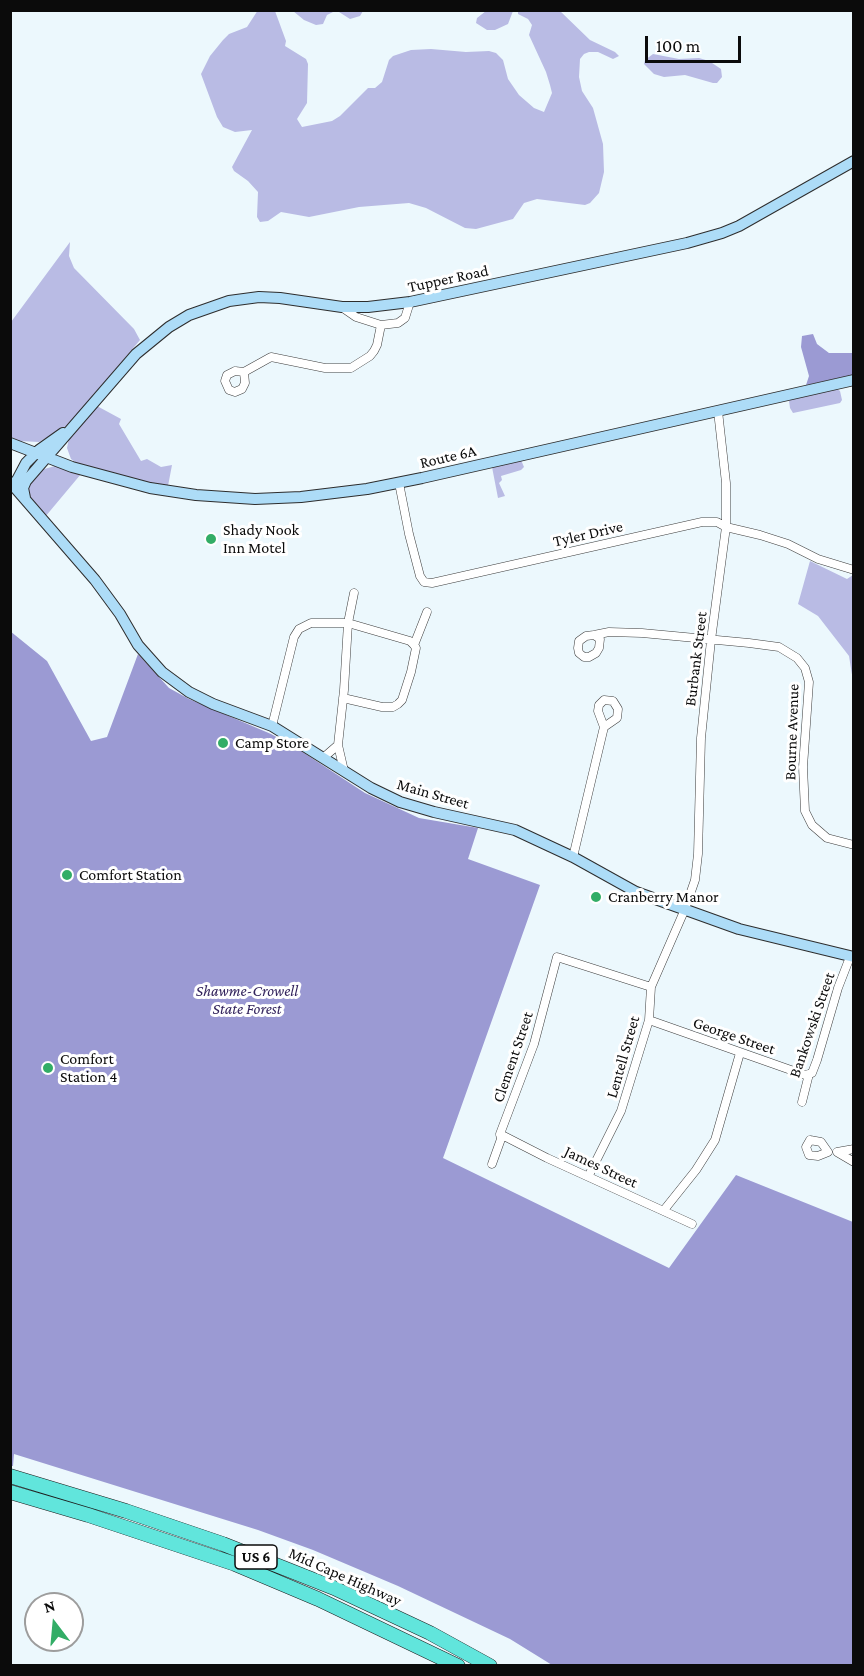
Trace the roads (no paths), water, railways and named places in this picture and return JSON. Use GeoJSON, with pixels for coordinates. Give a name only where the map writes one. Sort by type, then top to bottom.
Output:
{"type":"FeatureCollection","features":[{"type":"Feature","properties":{"kind":"highway","name":"Mid Cape Highway"},"geometry":{"type":"LineString","coordinates":[[10,1476],[126,1511],[234,1548],[344,1593],[430,1633],[490,1665]]}},
{"type":"Feature","properties":{"kind":"highway","name":"Mid Cape Highway"},"geometry":{"type":"LineString","coordinates":[[10,1492],[110,1522],[235,1564],[318,1599],[458,1665]]}},
{"type":"Feature","properties":{"kind":"main road","name":"Tupper Road"},"geometry":{"type":"LineString","coordinates":[[46,458],[149,342],[189,315],[229,302],[259,297],[342,307],[410,303],[713,236],[751,219],[854,161]]}},
{"type":"Feature","properties":{"kind":"main road","name":"Route 6A"},"geometry":{"type":"LineString","coordinates":[[10,443],[72,467],[172,492],[255,499],[331,495],[399,483],[854,380]]}},
{"type":"Feature","properties":{"kind":"main road","name":"Tupper Road"},"geometry":{"type":"LineString","coordinates":[[35,453],[73,426]]}},
{"type":"Feature","properties":{"kind":"main road"},"geometry":{"type":"LineString","coordinates":[[65,437],[64,456],[72,467]]}},
{"type":"Feature","properties":{"kind":"main road"},"geometry":{"type":"LineString","coordinates":[[22,495],[17,486],[18,477],[35,453]]}},
{"type":"Feature","properties":{"kind":"main road"},"geometry":{"type":"LineString","coordinates":[[22,495],[24,484],[46,458]]}},
{"type":"Feature","properties":{"kind":"main road","name":"Main Street"},"geometry":{"type":"LineString","coordinates":[[10,482],[99,586],[120,614],[138,645],[162,672],[189,692],[272,726],[378,792],[400,802],[515,830],[573,857],[636,892],[739,929],[852,957]]}},
{"type":"Feature","properties":{"kind":"street"},"geometry":{"type":"LineString","coordinates":[[342,307],[356,316],[381,325],[398,323],[405,318],[410,303]]}},
{"type":"Feature","properties":{"kind":"street"},"geometry":{"type":"LineString","coordinates":[[244,372],[271,357],[326,368],[351,368],[374,351],[381,325]]}},
{"type":"Feature","properties":{"kind":"street","name":"Burbank Street"},"geometry":{"type":"LineString","coordinates":[[685,909],[695,880],[698,854],[701,738],[726,527],[726,483],[718,411]]}},
{"type":"Feature","properties":{"kind":"street","name":"Tyler Drive"},"geometry":{"type":"LineString","coordinates":[[399,483],[409,534],[420,576],[424,582],[432,583],[702,522],[717,522],[726,527],[778,541],[818,559],[854,570]]}},
{"type":"Feature","properties":{"kind":"street"},"geometry":{"type":"LineString","coordinates":[[344,771],[338,745],[348,623],[354,593]]}},
{"type":"Feature","properties":{"kind":"street"},"geometry":{"type":"LineString","coordinates":[[414,645],[427,612]]}},
{"type":"Feature","properties":{"kind":"street"},"geometry":{"type":"LineString","coordinates":[[272,726],[294,637],[299,629],[311,623],[348,623],[410,641],[414,645],[416,648],[411,672],[402,700],[398,704],[393,707],[382,707],[343,698]]}},
{"type":"Feature","properties":{"kind":"street","name":"Bourne Avenue"},"geometry":{"type":"LineString","coordinates":[[594,635],[609,632],[642,633],[779,647],[797,658],[805,668],[809,691],[803,767],[805,811],[812,825],[826,838],[854,845]]}},
{"type":"Feature","properties":{"kind":"street"},"geometry":{"type":"LineString","coordinates":[[573,857],[604,727]]}},
{"type":"Feature","properties":{"kind":"street"},"geometry":{"type":"LineString","coordinates":[[322,758],[338,745]]}},
{"type":"Feature","properties":{"kind":"street","name":"Lentell Street"},"geometry":{"type":"LineString","coordinates":[[589,1175],[621,1111],[649,1020],[651,987],[685,909]]}},
{"type":"Feature","properties":{"kind":"street","name":"Clement Street"},"geometry":{"type":"LineString","coordinates":[[492,1164],[501,1139],[500,1134],[534,1044],[557,957],[651,987]]}},
{"type":"Feature","properties":{"kind":"street","name":"Bankowski Street"},"geometry":{"type":"LineString","coordinates":[[802,1102],[838,988],[852,957]]}},
{"type":"Feature","properties":{"kind":"street","name":"George Street"},"geometry":{"type":"LineString","coordinates":[[649,1020],[740,1053],[806,1075],[809,1074]]}},
{"type":"Feature","properties":{"kind":"street"},"geometry":{"type":"LineString","coordinates":[[664,1210],[696,1170],[715,1140],[740,1053]]}},
{"type":"Feature","properties":{"kind":"street","name":"James Street"},"geometry":{"type":"LineString","coordinates":[[500,1134],[692,1224]]}},
{"type":"Feature","properties":{"kind":"street"},"geometry":{"type":"LineString","coordinates":[[854,1149],[833,1152],[854,1162]]}},
{"type":"Feature","properties":{"kind":"place","name":"Shady Nook Inn Motel"},"geometry":{"type":"Point","coordinates":[211,539]}},
{"type":"Feature","properties":{"kind":"place","name":"Camp Store"},"geometry":{"type":"Point","coordinates":[223,743]}},
{"type":"Feature","properties":{"kind":"place","name":"Comfort Station"},"geometry":{"type":"Point","coordinates":[67,875]}},
{"type":"Feature","properties":{"kind":"place","name":"Cranberry Manor"},"geometry":{"type":"Point","coordinates":[596,897]}},
{"type":"Feature","properties":{"kind":"place","name":"Comfort Station 4"},"geometry":{"type":"Point","coordinates":[48,1068]}},
{"type":"Feature","properties":{"kind":"park label","name":"Shawme-Crowell State Forest"},"geometry":{"type":"Point","coordinates":[247,1000]}}]}
